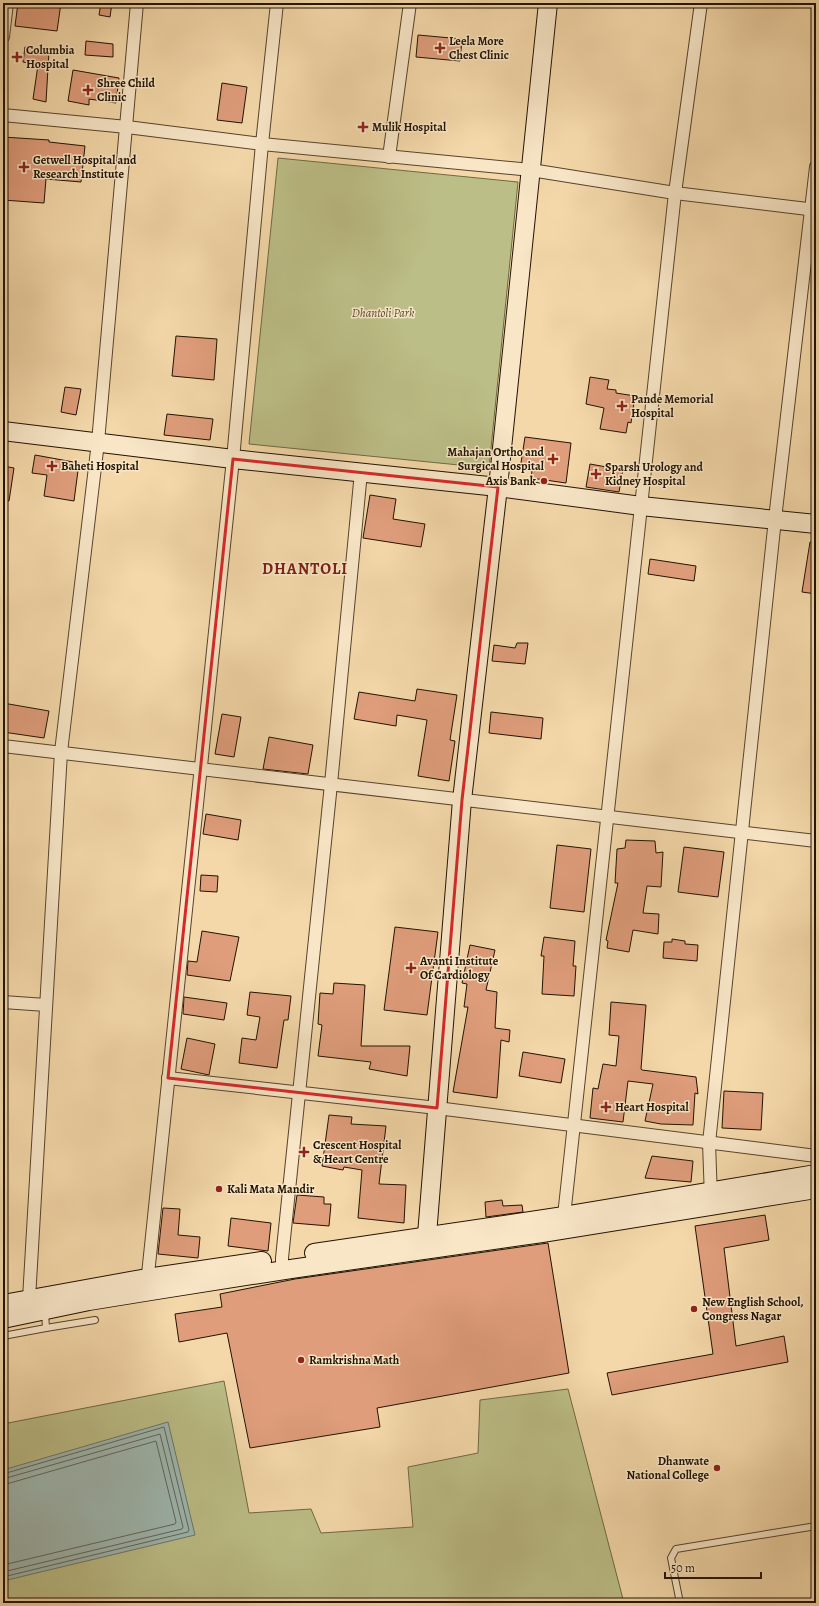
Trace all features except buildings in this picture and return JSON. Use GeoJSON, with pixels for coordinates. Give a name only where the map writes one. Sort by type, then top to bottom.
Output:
{"type":"FeatureCollection","features":[{"type":"Feature","properties":{"kind":"street"},"geometry":{"type":"LineString","coordinates":[[3,37],[7,3]]}},
{"type":"Feature","properties":{"kind":"street"},"geometry":{"type":"LineString","coordinates":[[29,1299],[61,752],[98,442],[138,3]]}},
{"type":"Feature","properties":{"kind":"street"},"geometry":{"type":"LineString","coordinates":[[147,1285],[233,459],[262,144],[277,3]]}},
{"type":"Feature","properties":{"kind":"street"},"geometry":{"type":"LineString","coordinates":[[389,157],[410,3]]}},
{"type":"Feature","properties":{"kind":"street"},"geometry":{"type":"LineString","coordinates":[[427,1242],[462,800],[498,487],[548,3]]}},
{"type":"Feature","properties":{"kind":"street"},"geometry":{"type":"LineString","coordinates":[[564,1216],[675,193],[701,3]]}},
{"type":"Feature","properties":{"kind":"street"},"geometry":{"type":"LineString","coordinates":[[3,115],[127,127],[262,144],[531,170],[675,193],[813,210]]}},
{"type":"Feature","properties":{"kind":"street"},"geometry":{"type":"LineString","coordinates":[[711,1198],[709,1143],[774,519],[813,210],[816,167]]}},
{"type":"Feature","properties":{"kind":"street"},"geometry":{"type":"LineString","coordinates":[[3,431],[233,459],[498,487],[641,506],[816,524]]}},
{"type":"Feature","properties":{"kind":"street"},"geometry":{"type":"LineString","coordinates":[[282,1264],[361,472]]}},
{"type":"Feature","properties":{"kind":"street"},"geometry":{"type":"LineString","coordinates":[[3,746],[816,841]]}},
{"type":"Feature","properties":{"kind":"street"},"geometry":{"type":"LineString","coordinates":[[3,1002],[46,1005]]}},
{"type":"Feature","properties":{"kind":"street"},"geometry":{"type":"LineString","coordinates":[[168,1078],[437,1108],[816,1156]]}},
{"type":"Feature","properties":{"kind":"street"},"geometry":{"type":"LineString","coordinates":[[427,1242],[542,1233],[711,1198],[816,1174]]}},
{"type":"Feature","properties":{"kind":"street"},"geometry":{"type":"LineString","coordinates":[[3,1304],[29,1299],[147,1285],[427,1242],[564,1216],[711,1198],[816,1189]]}},
{"type":"Feature","properties":{"kind":"street"},"geometry":{"type":"LineString","coordinates":[[3,1319],[45,1320],[147,1285]]}},
{"type":"Feature","properties":{"kind":"lane"},"geometry":{"type":"LineString","coordinates":[[3,1336],[45,1320],[95,1320]]}},
{"type":"Feature","properties":{"kind":"lane"},"geometry":{"type":"LineString","coordinates":[[680,1603],[671,1558],[676,1549],[816,1526]]}},
{"type":"Feature","properties":{"kind":"highlighted area"},"geometry":{"type":"Polygon","coordinates":[[[233,459],[498,487],[462,800],[437,1108],[168,1078],[233,459]]]}},
{"type":"Feature","properties":{"kind":"green space","name":"Dhantoli Park"},"geometry":{"type":"Polygon","coordinates":[[[278,158],[518,182],[489,468],[249,444],[278,158]]]}},
{"type":"Feature","properties":{"kind":"green space"},"geometry":{"type":"Polygon","coordinates":[[[224,1381],[249,1513],[311,1509],[321,1533],[413,1527],[408,1467],[478,1453],[480,1400],[568,1389],[624,1603],[3,1603],[3,1424],[224,1381]]]}},
{"type":"Feature","properties":{"kind":"water"},"geometry":{"type":"Polygon","coordinates":[[[168,1422],[195,1535],[3,1581],[3,1470],[168,1422]]]}},
{"type":"Feature","properties":{"kind":"place","name":"Leela More Chest Clinic"},"geometry":{"type":"Point","coordinates":[440,48]}},
{"type":"Feature","properties":{"kind":"place","name":"Columbia Hospital"},"geometry":{"type":"Point","coordinates":[17,57]}},
{"type":"Feature","properties":{"kind":"place","name":"Shree Child Clinic"},"geometry":{"type":"Point","coordinates":[88,90]}},
{"type":"Feature","properties":{"kind":"place","name":"Mulik Hospital"},"geometry":{"type":"Point","coordinates":[363,127]}},
{"type":"Feature","properties":{"kind":"place","name":"Getwell Hospital and Research Institute"},"geometry":{"type":"Point","coordinates":[24,167]}},
{"type":"Feature","properties":{"kind":"place","name":"Pande Memorial Hospital"},"geometry":{"type":"Point","coordinates":[622,406]}},
{"type":"Feature","properties":{"kind":"place","name":"Mahajan Ortho and Surgical Hospital"},"geometry":{"type":"Point","coordinates":[553,459]}},
{"type":"Feature","properties":{"kind":"place","name":"Baheti Hospital"},"geometry":{"type":"Point","coordinates":[52,466]}},
{"type":"Feature","properties":{"kind":"place","name":"Sparsh Urology and Kidney Hospital"},"geometry":{"type":"Point","coordinates":[596,474]}},
{"type":"Feature","properties":{"kind":"place","name":"Axis Bank"},"geometry":{"type":"Point","coordinates":[544,481]}},
{"type":"Feature","properties":{"kind":"place","name":"Avanti Institute Of Cardiology"},"geometry":{"type":"Point","coordinates":[411,968]}},
{"type":"Feature","properties":{"kind":"place","name":"Heart Hospital"},"geometry":{"type":"Point","coordinates":[606,1107]}},
{"type":"Feature","properties":{"kind":"place","name":"Crescent Hospital & Heart Centre"},"geometry":{"type":"Point","coordinates":[304,1152]}},
{"type":"Feature","properties":{"kind":"place","name":"Kali Mata Mandir"},"geometry":{"type":"Point","coordinates":[219,1189]}},
{"type":"Feature","properties":{"kind":"place","name":"New English School, Congress Nagar"},"geometry":{"type":"Point","coordinates":[694,1309]}},
{"type":"Feature","properties":{"kind":"place","name":"Ramkrishna Math"},"geometry":{"type":"Point","coordinates":[301,1360]}},
{"type":"Feature","properties":{"kind":"place","name":"Dhanwate National College"},"geometry":{"type":"Point","coordinates":[717,1468]}},
{"type":"Feature","properties":{"kind":"district","name":"DHANTOLI"},"geometry":{"type":"Point","coordinates":[305,568]}}]}
